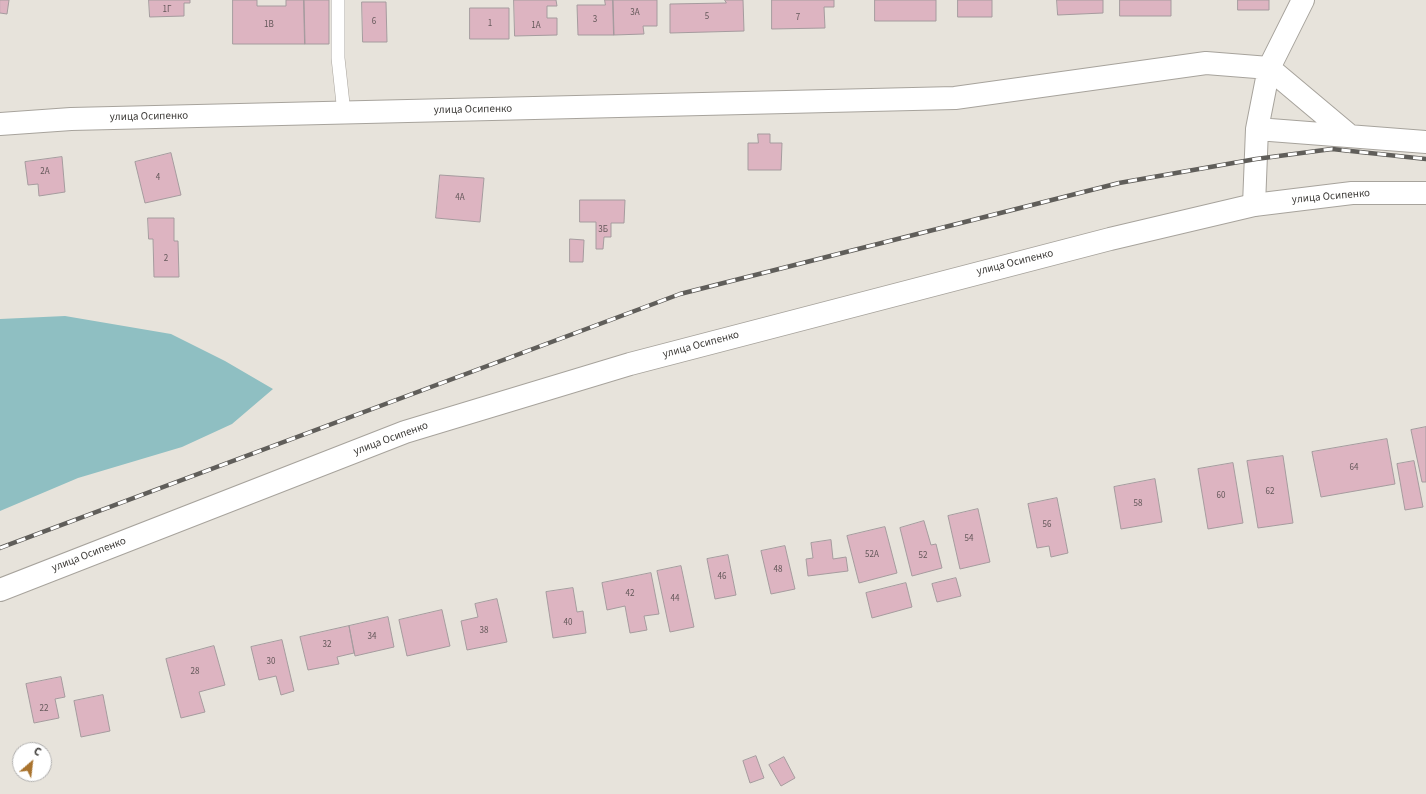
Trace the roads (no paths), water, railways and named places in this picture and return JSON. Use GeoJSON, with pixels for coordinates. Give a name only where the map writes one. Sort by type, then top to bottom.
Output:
{"type":"FeatureCollection","features":[{"type":"Feature","properties":{"kind":"street"},"geometry":{"type":"LineString","coordinates":[[1254,204],[1257,129],[1269,68],[1303,0]]}},
{"type":"Feature","properties":{"kind":"street","name":"улица Осипенко"},"geometry":{"type":"LineString","coordinates":[[0,124],[71,119],[955,98],[1206,64],[1269,68]]}},
{"type":"Feature","properties":{"kind":"street"},"geometry":{"type":"LineString","coordinates":[[1269,68],[1350,136]]}},
{"type":"Feature","properties":{"kind":"street"},"geometry":{"type":"LineString","coordinates":[[1257,129],[1426,142]]}},
{"type":"Feature","properties":{"kind":"street","name":"улица Осипенко"},"geometry":{"type":"LineString","coordinates":[[0,590],[420,428],[630,364],[1103,241],[1254,204],[1352,193],[1426,193]]}},
{"type":"Feature","properties":{"kind":"lane"},"geometry":{"type":"LineString","coordinates":[[338,0],[338,58],[344,113]]}},
{"type":"Feature","properties":{"kind":"water"},"geometry":{"type":"Polygon","coordinates":[[[65,316],[171,334],[225,361],[273,389],[232,424],[182,447],[78,478],[0,511],[0,319],[65,316]]]}},
{"type":"Feature","properties":{"kind":"railway"},"geometry":{"type":"LineString","coordinates":[[0,548],[680,294],[1119,183],[1256,159],[1332,149],[1426,159]]}}]}
